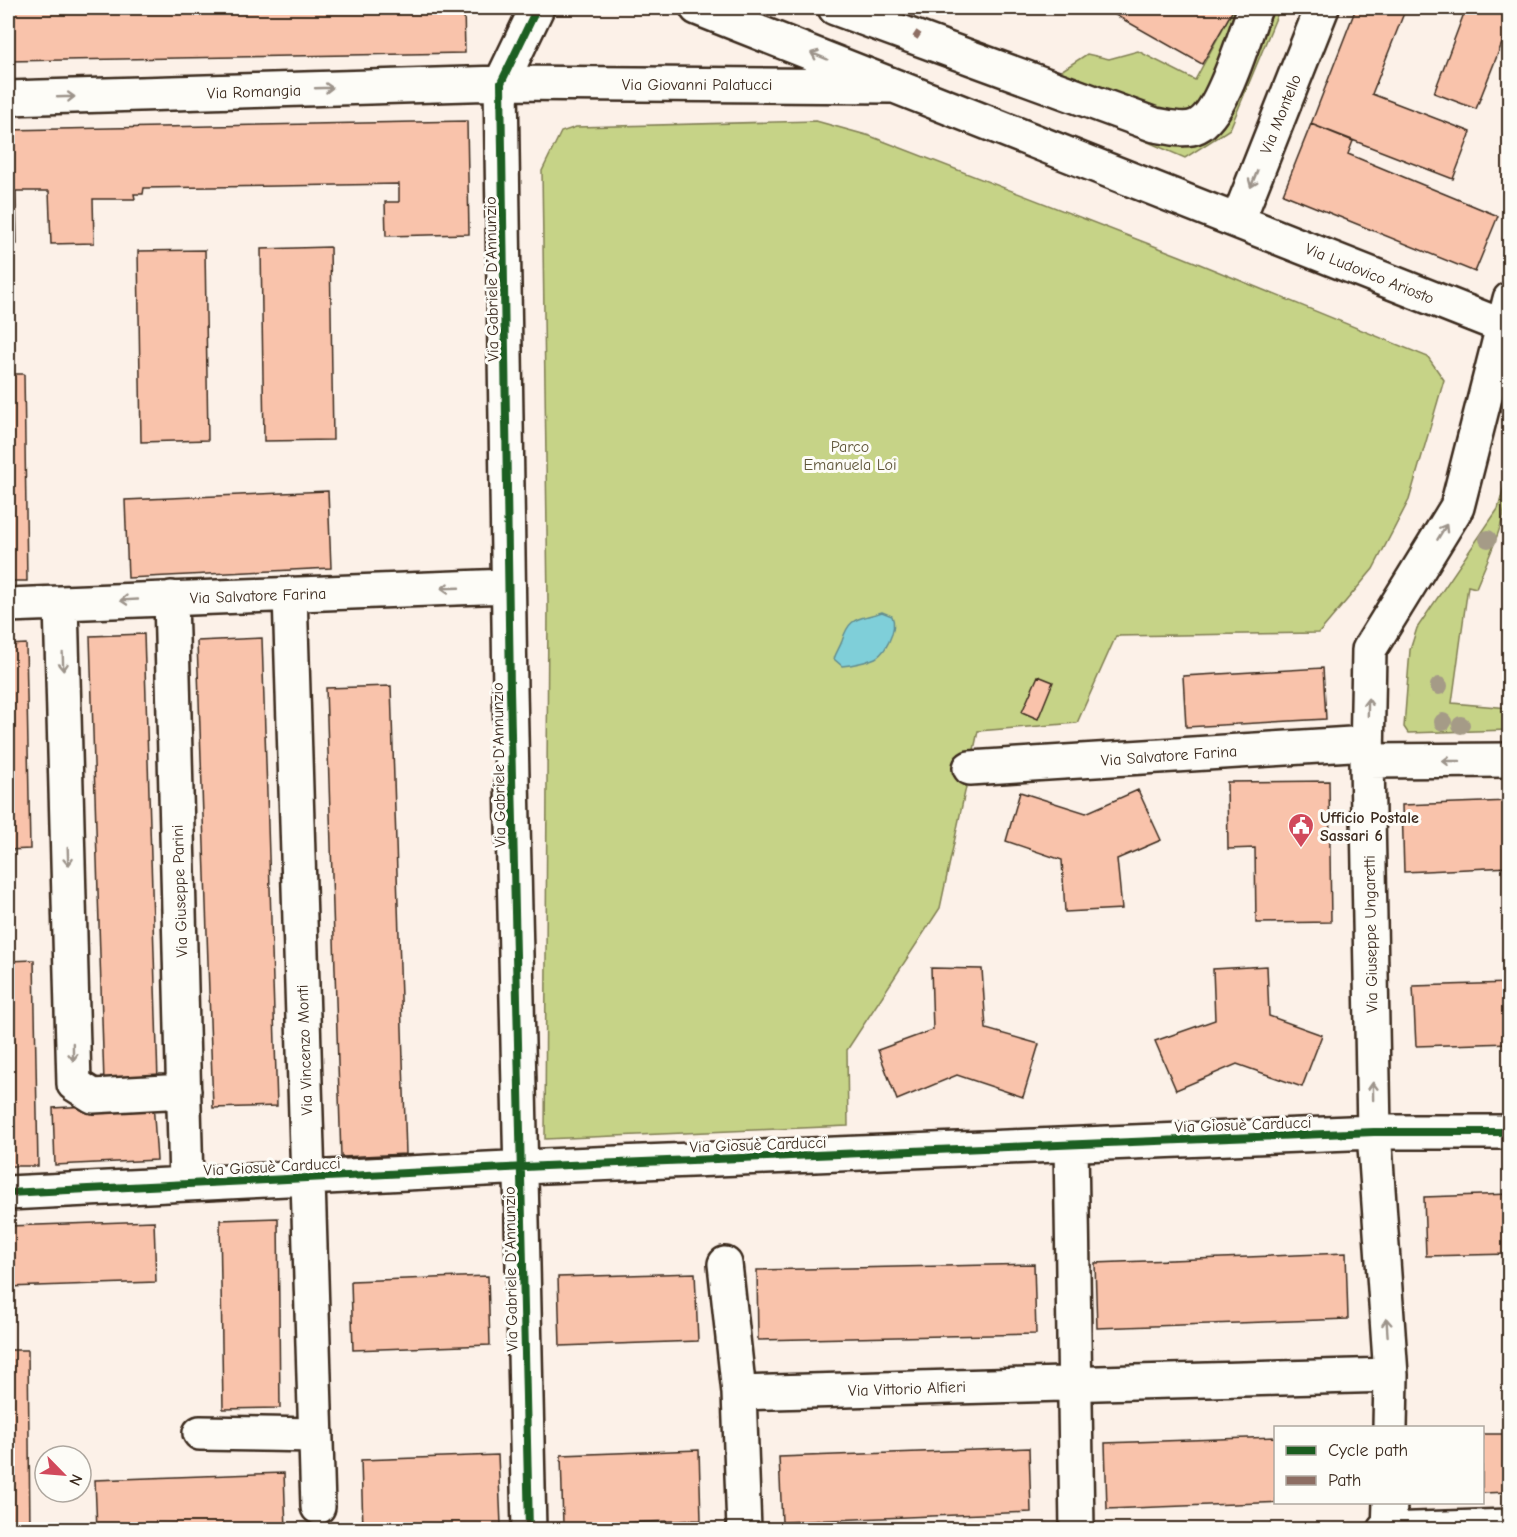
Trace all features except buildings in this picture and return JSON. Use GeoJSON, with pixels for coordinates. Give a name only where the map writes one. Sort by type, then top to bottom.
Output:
{"type":"FeatureCollection","features":[{"type":"Feature","properties":{"kind":"street","name":"Via Gabriele D'Annunzio"},"geometry":{"type":"LineString","coordinates":[[529,1530],[508,586],[501,83],[537,8]]}},
{"type":"Feature","properties":{"kind":"street","name":"Via Giovanni Palatucci"},"geometry":{"type":"LineString","coordinates":[[697,8],[1238,220]]}},
{"type":"Feature","properties":{"kind":"street"},"geometry":{"type":"LineString","coordinates":[[835,8],[917,35],[1155,125],[1184,129],[1197,127],[1216,109],[1255,8]]}},
{"type":"Feature","properties":{"kind":"street","name":"Via Montello"},"geometry":{"type":"LineString","coordinates":[[1238,220],[1322,8]]}},
{"type":"Feature","properties":{"kind":"street"},"geometry":{"type":"LineString","coordinates":[[892,86],[917,35]]}},
{"type":"Feature","properties":{"kind":"street","name":"Via Giovanni Palatucci"},"geometry":{"type":"LineString","coordinates":[[501,83],[892,86]]}},
{"type":"Feature","properties":{"kind":"street","name":"Via Romangia"},"geometry":{"type":"LineString","coordinates":[[8,98],[501,83]]}},
{"type":"Feature","properties":{"kind":"street","name":"Via Ludovico Ariosto"},"geometry":{"type":"LineString","coordinates":[[1238,220],[1508,320]]}},
{"type":"Feature","properties":{"kind":"street","name":"Via Giuseppe Ungaretti"},"geometry":{"type":"LineString","coordinates":[[1390,1426],[1391,1375],[1374,1132],[1367,752],[1369,650],[1457,507],[1508,320]]}},
{"type":"Feature","properties":{"kind":"street","name":"Via Salvatore Farina"},"geometry":{"type":"LineString","coordinates":[[8,605],[508,586]]}},
{"type":"Feature","properties":{"kind":"street","name":"Via Vincenzo Monti"},"geometry":{"type":"LineString","coordinates":[[290,594],[318,1507]]}},
{"type":"Feature","properties":{"kind":"street","name":"Via Giuseppe Parini"},"geometry":{"type":"LineString","coordinates":[[171,598],[186,1184]]}},
{"type":"Feature","properties":{"kind":"street"},"geometry":{"type":"LineString","coordinates":[[61,604],[74,1084],[93,1096],[184,1091]]}},
{"type":"Feature","properties":{"kind":"street","name":"Via Salvatore Farina"},"geometry":{"type":"LineString","coordinates":[[970,768],[1367,752],[1509,760]]}},
{"type":"Feature","properties":{"kind":"street","name":"Via Giosuè Carducci"},"geometry":{"type":"LineString","coordinates":[[8,1193],[521,1167],[1374,1132],[1509,1132]]}},
{"type":"Feature","properties":{"kind":"street"},"geometry":{"type":"LineString","coordinates":[[1071,1145],[1077,1530]]}},
{"type":"Feature","properties":{"kind":"street"},"geometry":{"type":"LineString","coordinates":[[725,1264],[739,1393],[744,1530]]}},
{"type":"Feature","properties":{"kind":"street","name":"Via Vittorio Alfieri"},"geometry":{"type":"LineString","coordinates":[[739,1393],[1391,1375]]}},
{"type":"Feature","properties":{"kind":"street"},"geometry":{"type":"LineString","coordinates":[[200,1433],[316,1435]]}},
{"type":"Feature","properties":{"kind":"street"},"geometry":{"type":"LineString","coordinates":[[1389,1529],[1390,1504]]}},
{"type":"Feature","properties":{"kind":"street"},"geometry":{"type":"LineString","coordinates":[[1384,1530],[1509,1526]]}},
{"type":"Feature","properties":{"kind":"green space"},"geometry":{"type":"Polygon","coordinates":[[[1234,8],[1245,8],[1208,105],[1182,124],[1043,75],[1061,71],[1087,54],[1109,59],[1138,51],[1195,80],[1234,8]]]}},
{"type":"Feature","properties":{"kind":"green space"},"geometry":{"type":"Polygon","coordinates":[[[1267,8],[1280,8],[1230,129],[1185,158],[1113,127],[1184,147],[1226,121],[1267,8]]]}},
{"type":"Feature","properties":{"kind":"green space","name":"Parco Emanuela Loi"},"geometry":{"type":"Polygon","coordinates":[[[816,121],[870,136],[1180,256],[1428,357],[1444,380],[1409,500],[1373,569],[1319,633],[1116,636],[1077,723],[978,731],[940,908],[847,1050],[848,1126],[545,1139],[548,603],[542,171],[561,132],[576,127],[816,121]]]}},
{"type":"Feature","properties":{"kind":"green space"},"geometry":{"type":"Polygon","coordinates":[[[1509,468],[1507,501],[1499,530],[1476,588],[1468,586],[1452,703],[1509,708],[1509,730],[1408,733],[1404,727],[1410,650],[1417,628],[1498,509],[1509,468]]]}},
{"type":"Feature","properties":{"kind":"water"},"geometry":{"type":"Polygon","coordinates":[[[882,612],[892,616],[893,628],[889,642],[881,654],[860,663],[842,666],[834,659],[848,627],[856,620],[882,612]]]}},
{"type":"Feature","properties":{"kind":"marked path"},"geometry":{"type":"LineString","coordinates":[[915,38],[919,32]]}},
{"type":"Feature","properties":{"kind":"cycle path"},"geometry":{"type":"LineString","coordinates":[[529,1530],[510,690],[501,83],[537,8]]}},
{"type":"Feature","properties":{"kind":"cycle path"},"geometry":{"type":"LineString","coordinates":[[8,1193],[545,1166],[1374,1132],[1510,1132]]}},
{"type":"Feature","properties":{"kind":"place","name":"Ufficio Postale Sassari 6"},"geometry":{"type":"Point","coordinates":[1301,849]}}]}
